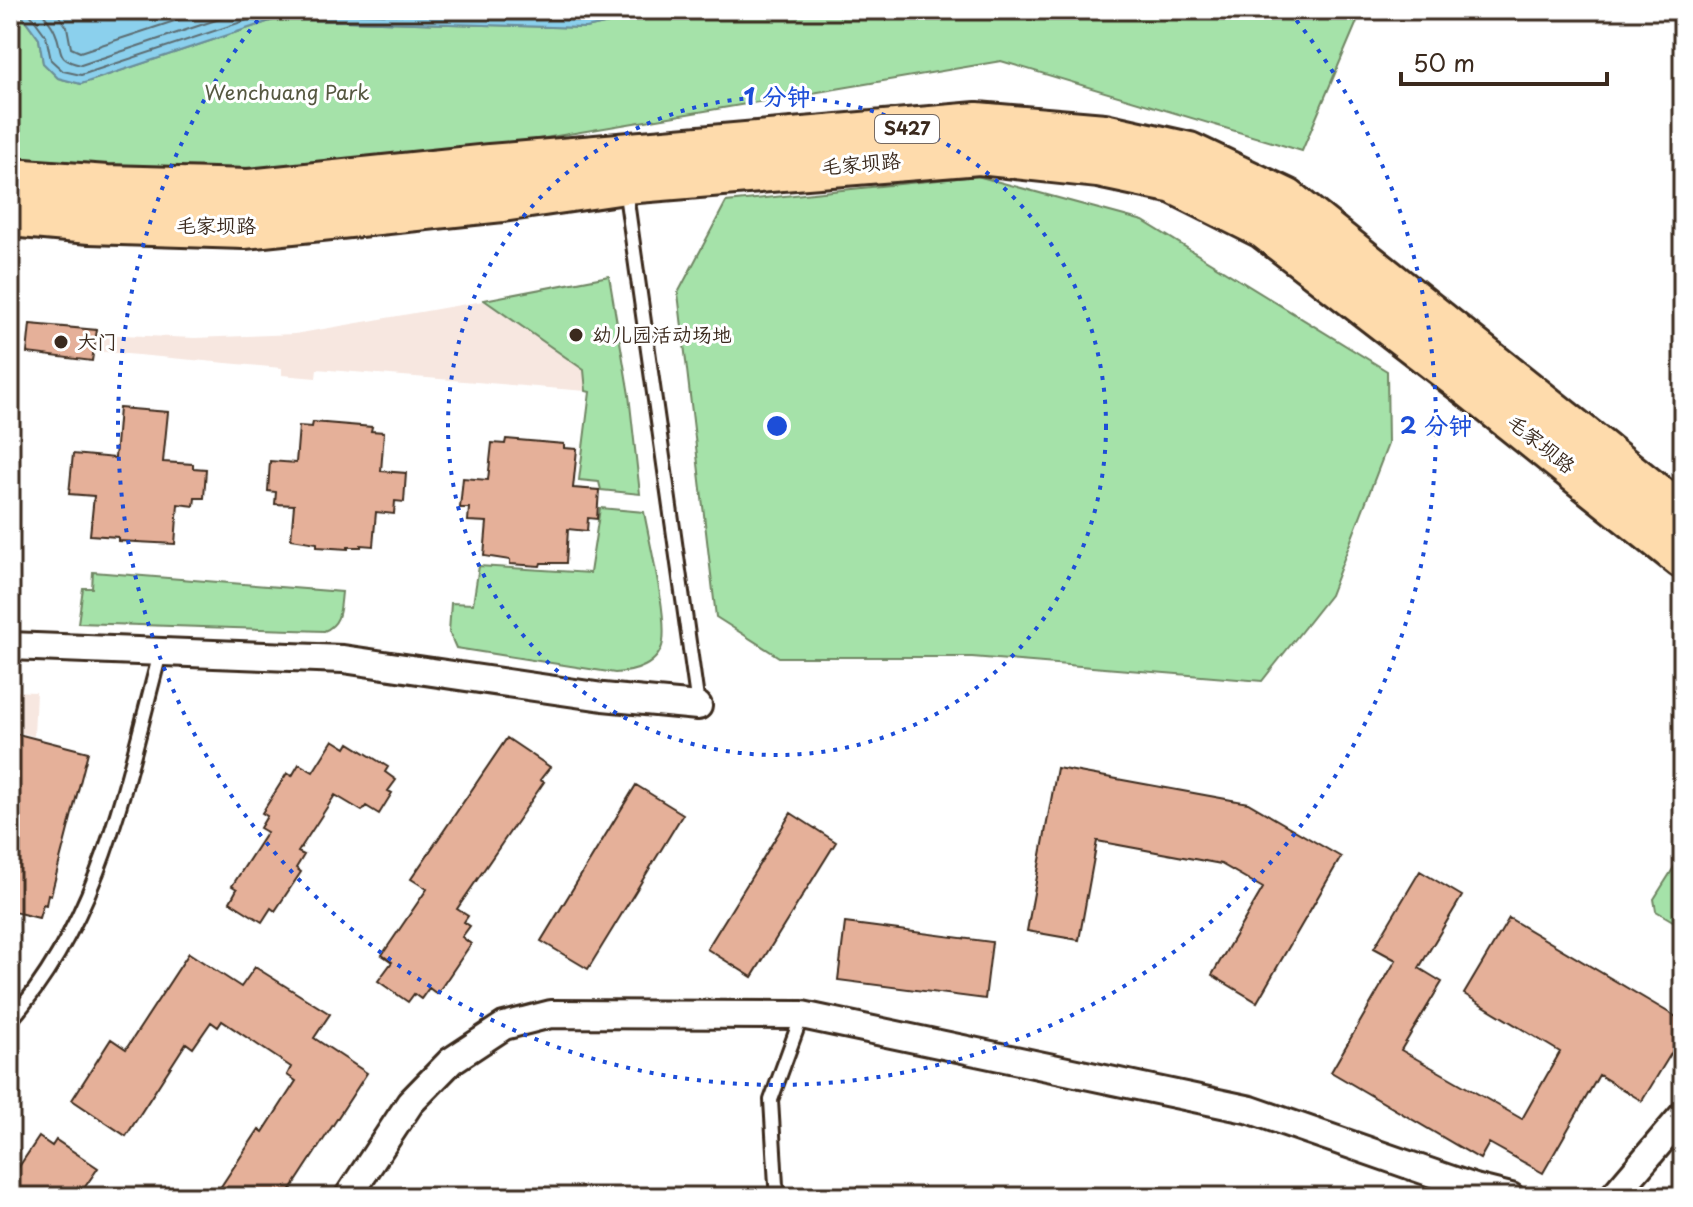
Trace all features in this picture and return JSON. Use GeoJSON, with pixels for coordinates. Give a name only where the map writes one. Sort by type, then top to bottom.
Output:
{"type":"FeatureCollection","features":[{"type":"Feature","properties":{"kind":"main road","name":"毛家坝路"},"geometry":{"type":"LineString","coordinates":[[10,179],[107,186],[249,190],[490,165],[977,123],[1104,134],[1189,153],[1286,199],[1683,516]]}},
{"type":"Feature","properties":{"kind":"main road","name":"毛家坝路"},"geometry":{"type":"LineString","coordinates":[[10,216],[90,223],[244,228],[502,201],[625,183],[979,154],[1098,167],[1174,183],[1264,228],[1683,558]]}},
{"type":"Feature","properties":{"kind":"street"},"geometry":{"type":"LineString","coordinates":[[10,646],[343,659],[603,697],[698,706]]}},
{"type":"Feature","properties":{"kind":"street"},"geometry":{"type":"LineString","coordinates":[[348,1197],[410,1103],[451,1061],[504,1026],[551,1014],[802,1015],[1251,1110],[1475,1188],[1511,1197]]}},
{"type":"Feature","properties":{"kind":"street"},"geometry":{"type":"LineString","coordinates":[[1613,1197],[1683,1115]]}},
{"type":"Feature","properties":{"kind":"lane"},"geometry":{"type":"LineString","coordinates":[[625,183],[698,706]]}},
{"type":"Feature","properties":{"kind":"lane"},"geometry":{"type":"LineString","coordinates":[[10,1021],[53,966],[105,857],[161,650]]}},
{"type":"Feature","properties":{"kind":"lane"},"geometry":{"type":"LineString","coordinates":[[780,1197],[776,1185],[771,1100],[802,1015]]}},
{"type":"Feature","properties":{"kind":"shaded area"},"geometry":{"type":"Polygon","coordinates":[[[483,301],[584,370],[586,391],[317,369],[316,378],[282,375],[282,368],[94,351],[97,334],[195,338],[295,334],[483,301]]]}},
{"type":"Feature","properties":{"kind":"shaded area"},"geometry":{"type":"Polygon","coordinates":[[[10,691],[36,692],[34,736],[10,730],[10,691]]]}},
{"type":"Feature","properties":{"kind":"green space","name":"Wenchuang Park"},"geometry":{"type":"Polygon","coordinates":[[[668,10],[1362,10],[1302,151],[1001,61],[492,147],[244,170],[104,169],[10,156],[10,12],[20,13],[39,39],[43,63],[58,78],[81,84],[276,19],[586,28],[668,10]]]}},
{"type":"Feature","properties":{"kind":"green space"},"geometry":{"type":"Polygon","coordinates":[[[977,176],[1143,221],[1387,371],[1388,444],[1330,595],[1262,681],[972,657],[779,657],[716,617],[678,293],[726,202],[977,176]]]}},
{"type":"Feature","properties":{"kind":"green space","name":"幼儿园活动场地"},"geometry":{"type":"Polygon","coordinates":[[[609,276],[629,395],[640,494],[601,490],[599,482],[579,480],[590,392],[586,391],[584,370],[484,300],[609,276]]]}},
{"type":"Feature","properties":{"kind":"green space"},"geometry":{"type":"Polygon","coordinates":[[[600,508],[644,512],[664,629],[661,650],[651,662],[638,669],[615,673],[456,648],[449,632],[451,603],[473,604],[479,566],[590,573],[600,508]]]}},
{"type":"Feature","properties":{"kind":"green space"},"geometry":{"type":"Polygon","coordinates":[[[93,572],[342,592],[341,605],[337,620],[324,631],[78,623],[83,588],[92,588],[93,572]]]}},
{"type":"Feature","properties":{"kind":"green space"},"geometry":{"type":"Polygon","coordinates":[[[1683,853],[1683,927],[1656,911],[1654,899],[1683,853]]]}},
{"type":"Feature","properties":{"kind":"water"},"geometry":{"type":"Polygon","coordinates":[[[10,10],[668,10],[586,28],[276,19],[81,84],[58,78],[43,63],[39,39],[20,13],[10,10]]]}},
{"type":"Feature","properties":{"kind":"building","name":"大门"},"geometry":{"type":"Polygon","coordinates":[[[30,324],[97,330],[92,361],[27,353],[30,324]]]}},
{"type":"Feature","properties":{"kind":"building"},"geometry":{"type":"Polygon","coordinates":[[[119,408],[168,412],[163,462],[193,464],[193,468],[206,469],[204,498],[195,498],[194,506],[178,504],[175,544],[118,541],[118,537],[90,535],[94,496],[69,494],[73,454],[115,458],[119,408]]]}},
{"type":"Feature","properties":{"kind":"building"},"geometry":{"type":"Polygon","coordinates":[[[313,422],[372,427],[371,431],[384,432],[381,471],[406,473],[404,502],[395,501],[394,514],[376,512],[373,546],[361,545],[348,549],[317,547],[317,543],[291,539],[294,505],[275,504],[276,492],[268,491],[270,461],[296,463],[299,426],[312,427],[313,422]]]}},
{"type":"Feature","properties":{"kind":"building"},"geometry":{"type":"Polygon","coordinates":[[[506,439],[564,444],[564,448],[577,449],[573,488],[599,490],[597,519],[588,518],[587,531],[568,529],[566,563],[541,563],[540,566],[510,564],[510,560],[484,556],[487,522],[468,521],[469,508],[460,508],[463,478],[488,480],[492,443],[505,444],[506,439]]]}},
{"type":"Feature","properties":{"kind":"building"},"geometry":{"type":"Polygon","coordinates":[[[10,732],[88,752],[51,895],[48,894],[39,918],[10,911],[10,870],[16,848],[10,846],[10,732]]]}},
{"type":"Feature","properties":{"kind":"building"},"geometry":{"type":"Polygon","coordinates":[[[507,738],[550,767],[540,780],[544,782],[457,909],[468,916],[464,922],[470,926],[462,937],[471,944],[437,994],[429,988],[421,999],[414,994],[408,1002],[378,981],[392,962],[382,955],[427,889],[411,879],[507,738]]]}},
{"type":"Feature","properties":{"kind":"building"},"geometry":{"type":"Polygon","coordinates":[[[333,740],[346,748],[349,743],[388,767],[385,772],[396,780],[388,791],[392,793],[379,814],[366,806],[362,811],[335,795],[298,852],[304,855],[296,868],[301,872],[275,911],[271,908],[262,922],[230,902],[237,889],[232,886],[267,832],[260,828],[267,816],[262,813],[287,773],[292,776],[299,764],[313,772],[333,740]]]}},
{"type":"Feature","properties":{"kind":"building"},"geometry":{"type":"Polygon","coordinates":[[[1057,768],[1248,803],[1341,857],[1257,1002],[1212,975],[1263,888],[1221,864],[1097,841],[1079,940],[1027,931],[1057,768]]]}},
{"type":"Feature","properties":{"kind":"building"},"geometry":{"type":"Polygon","coordinates":[[[636,785],[683,814],[588,969],[541,941],[636,785]]]}},
{"type":"Feature","properties":{"kind":"building"},"geometry":{"type":"Polygon","coordinates":[[[791,813],[836,842],[752,977],[707,949],[791,813]]]}},
{"type":"Feature","properties":{"kind":"building"},"geometry":{"type":"Polygon","coordinates":[[[1420,871],[1462,896],[1419,968],[1442,982],[1401,1050],[1522,1119],[1560,1052],[1464,994],[1509,918],[1683,1021],[1683,1034],[1642,1101],[1599,1075],[1543,1173],[1489,1143],[1480,1159],[1331,1072],[1396,960],[1374,948],[1420,871]]]}},
{"type":"Feature","properties":{"kind":"building"},"geometry":{"type":"Polygon","coordinates":[[[845,923],[992,942],[985,999],[838,980],[845,923]]]}},
{"type":"Feature","properties":{"kind":"building"},"geometry":{"type":"Polygon","coordinates":[[[189,953],[241,987],[255,967],[330,1014],[314,1038],[367,1073],[286,1197],[214,1197],[259,1129],[263,1132],[296,1081],[287,1075],[291,1067],[222,1021],[218,1027],[211,1022],[193,1048],[186,1043],[126,1136],[72,1100],[111,1039],[126,1049],[189,953]]]}},
{"type":"Feature","properties":{"kind":"building"},"geometry":{"type":"Polygon","coordinates":[[[39,1137],[52,1146],[56,1140],[98,1168],[78,1197],[10,1197],[10,1180],[39,1137]]]}},
{"type":"Feature","properties":{"kind":"place","name":"幼儿园活动场地"},"geometry":{"type":"Point","coordinates":[576,335]}},
{"type":"Feature","properties":{"kind":"place","name":"大门"},"geometry":{"type":"Point","coordinates":[61,342]}}]}
